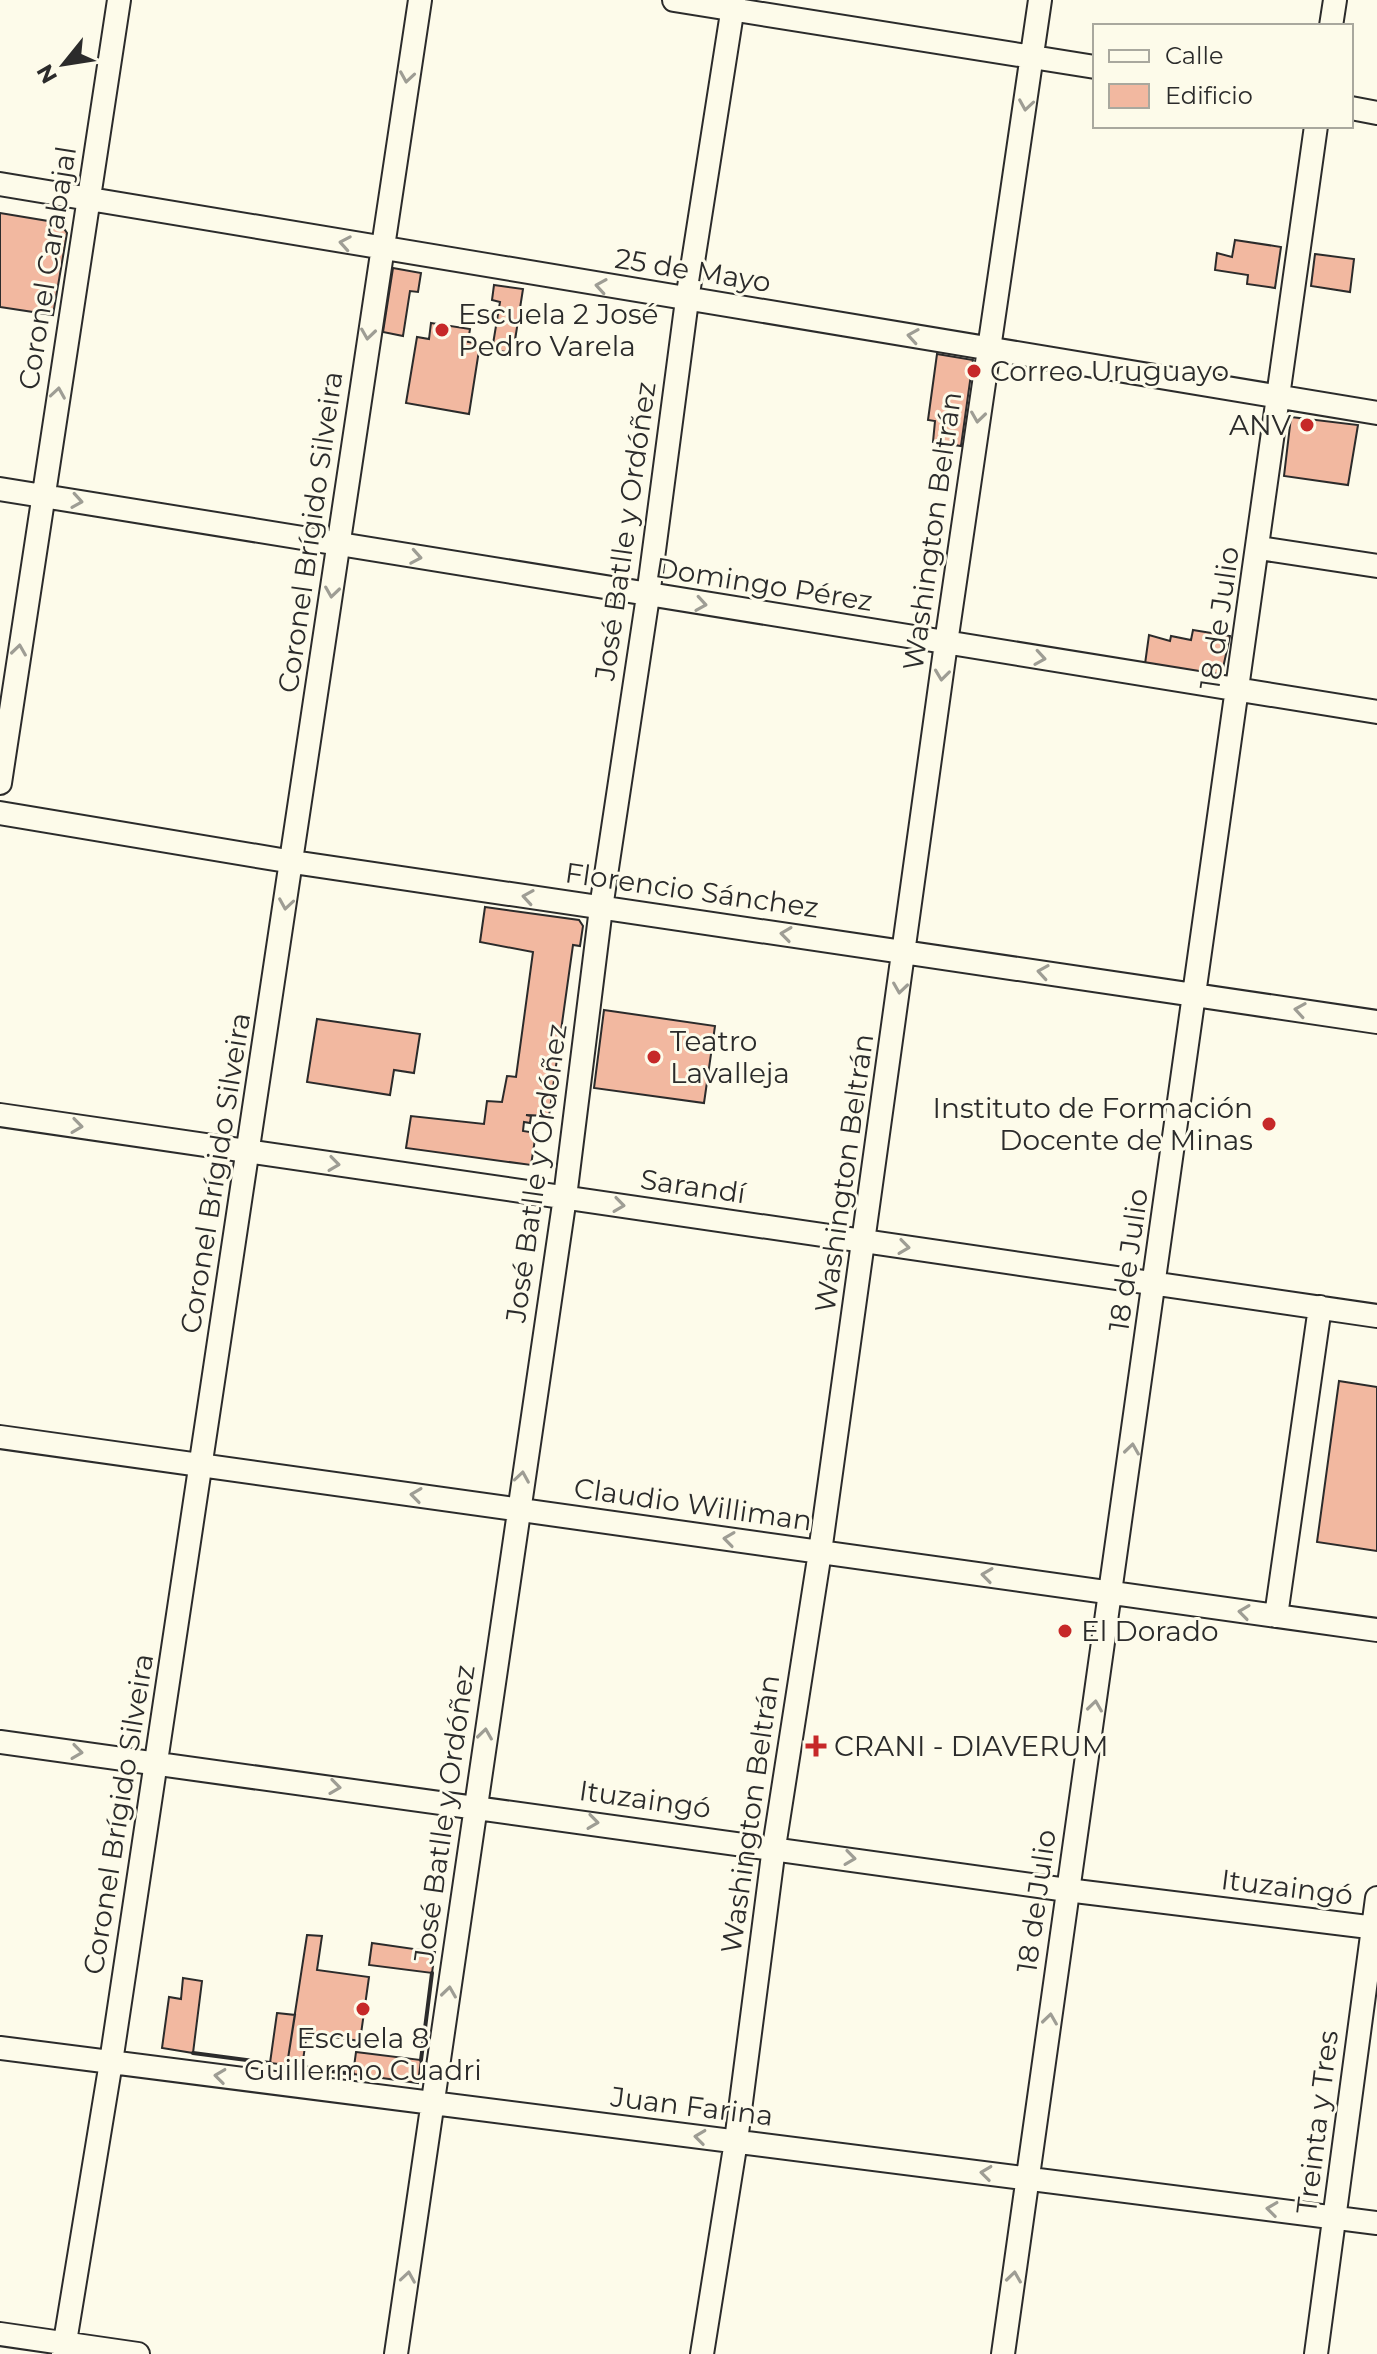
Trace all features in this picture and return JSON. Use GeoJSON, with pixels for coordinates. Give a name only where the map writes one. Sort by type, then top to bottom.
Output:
{"type":"FeatureCollection","features":[{"type":"Feature","properties":{"kind":"street","name":"Coronel Carabajal"},"geometry":{"type":"LineString","coordinates":[[0,783],[119,0]]}},
{"type":"Feature","properties":{"kind":"street","name":"Coronel Brígido Silveira"},"geometry":{"type":"LineString","coordinates":[[64,2349],[111,2062],[293,862],[380,250],[420,0]]}},
{"type":"Feature","properties":{"kind":"street"},"geometry":{"type":"LineString","coordinates":[[674,0],[734,5],[1093,67]]}},
{"type":"Feature","properties":{"kind":"street","name":"Washington Beltrán"},"geometry":{"type":"LineString","coordinates":[[702,2354],[736,2141],[774,1847],[820,1552],[906,951],[946,643],[1040,0]]}},
{"type":"Feature","properties":{"kind":"street"},"geometry":{"type":"LineString","coordinates":[[1331,24],[1335,0]]}},
{"type":"Feature","properties":{"kind":"street","name":"José Batlle y Ordóñez"},"geometry":{"type":"LineString","coordinates":[[396,2354],[565,1197],[601,908],[648,596],[687,300],[734,5]]}},
{"type":"Feature","properties":{"kind":"street"},"geometry":{"type":"LineString","coordinates":[[1353,108],[1377,113]]}},
{"type":"Feature","properties":{"kind":"street","name":"18 de Julio"},"geometry":{"type":"LineString","coordinates":[[1003,2354],[1316,128]]}},
{"type":"Feature","properties":{"kind":"street","name":"25 de Mayo"},"geometry":{"type":"LineString","coordinates":[[0,184],[380,250],[1377,413]]}},
{"type":"Feature","properties":{"kind":"street","name":"Domingo Pérez"},"geometry":{"type":"LineString","coordinates":[[0,489],[1377,712]]}},
{"type":"Feature","properties":{"kind":"street"},"geometry":{"type":"LineString","coordinates":[[1259,548],[1377,566]]}},
{"type":"Feature","properties":{"kind":"street","name":"Florencio Sánchez"},"geometry":{"type":"LineString","coordinates":[[0,813],[293,862],[1377,1022]]}},
{"type":"Feature","properties":{"kind":"street","name":"Sarandí"},"geometry":{"type":"LineString","coordinates":[[0,1115],[1377,1316]]}},
{"type":"Feature","properties":{"kind":"street"},"geometry":{"type":"LineString","coordinates":[[1276,1616],[1320,1307]]}},
{"type":"Feature","properties":{"kind":"street","name":"Claudio Williman"},"geometry":{"type":"LineString","coordinates":[[0,1437],[1377,1630]]}},
{"type":"Feature","properties":{"kind":"street","name":"Ituzaingó"},"geometry":{"type":"LineString","coordinates":[[0,1742],[1067,1890],[1375,1928]]}},
{"type":"Feature","properties":{"kind":"street","name":"Treinta y Tres"},"geometry":{"type":"LineString","coordinates":[[1316,2354],[1377,1898]]}},
{"type":"Feature","properties":{"kind":"street","name":"Juan Farina"},"geometry":{"type":"LineString","coordinates":[[0,2048],[1377,2223]]}},
{"type":"Feature","properties":{"kind":"street"},"geometry":{"type":"LineString","coordinates":[[0,2334],[64,2349],[138,2354]]}},
{"type":"Feature","properties":{"kind":"building"},"geometry":{"type":"Polygon","coordinates":[[[0,213],[60,223],[67,233],[53,315],[0,307],[0,213]]]}},
{"type":"Feature","properties":{"kind":"building"},"geometry":{"type":"Polygon","coordinates":[[[1235,240],[1281,247],[1275,288],[1247,284],[1248,275],[1215,270],[1217,253],[1232,257],[1235,240]]]}},
{"type":"Feature","properties":{"kind":"building"},"geometry":{"type":"Polygon","coordinates":[[[1315,254],[1354,259],[1350,292],[1311,286],[1315,254]]]}},
{"type":"Feature","properties":{"kind":"building"},"geometry":{"type":"Polygon","coordinates":[[[393,268],[421,273],[418,292],[410,291],[403,336],[383,332],[393,268]]]}},
{"type":"Feature","properties":{"kind":"building"},"geometry":{"type":"Polygon","coordinates":[[[494,285],[523,289],[513,353],[492,350],[500,302],[492,300],[494,285]]]}},
{"type":"Feature","properties":{"kind":"building"},"geometry":{"type":"Polygon","coordinates":[[[431,323],[470,329],[468,342],[480,344],[469,414],[406,403],[417,337],[429,339],[431,323]]]}},
{"type":"Feature","properties":{"kind":"building"},"geometry":{"type":"Polygon","coordinates":[[[937,354],[973,360],[961,446],[933,442],[935,421],[928,420],[937,354]]]}},
{"type":"Feature","properties":{"kind":"building"},"geometry":{"type":"Polygon","coordinates":[[[1291,417],[1358,425],[1348,485],[1284,476],[1291,417]]]}},
{"type":"Feature","properties":{"kind":"building"},"geometry":{"type":"Polygon","coordinates":[[[1193,630],[1230,636],[1221,677],[1145,664],[1149,635],[1170,641],[1171,636],[1191,640],[1193,630]]]}},
{"type":"Feature","properties":{"kind":"building"},"geometry":{"type":"Polygon","coordinates":[[[485,907],[579,920],[583,926],[580,946],[573,945],[549,1116],[526,1115],[531,1116],[530,1123],[524,1122],[523,1131],[536,1133],[531,1165],[406,1148],[411,1116],[484,1124],[487,1101],[502,1102],[507,1076],[516,1077],[533,952],[480,942],[485,907]]]}},
{"type":"Feature","properties":{"kind":"building","name":"Teatro Lavalleja"},"geometry":{"type":"Polygon","coordinates":[[[604,1010],[715,1026],[704,1103],[594,1088],[604,1010]]]}},
{"type":"Feature","properties":{"kind":"building"},"geometry":{"type":"Polygon","coordinates":[[[317,1019],[420,1034],[414,1073],[394,1070],[390,1095],[307,1082],[317,1019]]]}},
{"type":"Feature","properties":{"kind":"building"},"geometry":{"type":"Polygon","coordinates":[[[1339,1381],[1377,1387],[1377,1551],[1317,1542],[1339,1381]]]}},
{"type":"Feature","properties":{"kind":"building"},"geometry":{"type":"Polygon","coordinates":[[[307,1935],[322,1936],[317,1970],[369,1977],[360,2041],[307,2033],[302,2067],[287,2065],[307,1935]]]}},
{"type":"Feature","properties":{"kind":"building"},"geometry":{"type":"Polygon","coordinates":[[[372,1943],[435,1952],[432,1973],[369,1965],[372,1943]]]}},
{"type":"Feature","properties":{"kind":"building"},"geometry":{"type":"Polygon","coordinates":[[[183,1978],[202,1981],[193,2053],[162,2048],[169,1997],[181,1999],[183,1978]]]}},
{"type":"Feature","properties":{"kind":"building"},"geometry":{"type":"Polygon","coordinates":[[[277,2013],[295,2015],[287,2065],[270,2063],[277,2013]]]}},
{"type":"Feature","properties":{"kind":"building"},"geometry":{"type":"Polygon","coordinates":[[[356,2052],[421,2060],[418,2083],[353,2074],[356,2052]]]}},
{"type":"Feature","properties":{"kind":"wall"},"geometry":{"type":"LineString","coordinates":[[421,2060],[432,1973]]}},
{"type":"Feature","properties":{"kind":"wall"},"geometry":{"type":"LineString","coordinates":[[193,2053],[270,2063]]}},
{"type":"Feature","properties":{"kind":"wall"},"geometry":{"type":"LineString","coordinates":[[302,2067],[353,2074]]}},
{"type":"Feature","properties":{"kind":"place","name":"Escuela 2 José Pedro Varela"},"geometry":{"type":"Point","coordinates":[442,330]}},
{"type":"Feature","properties":{"kind":"place","name":"Correo Uruguayo"},"geometry":{"type":"Point","coordinates":[974,371]}},
{"type":"Feature","properties":{"kind":"place","name":"ANV"},"geometry":{"type":"Point","coordinates":[1307,425]}},
{"type":"Feature","properties":{"kind":"place","name":"Teatro Lavalleja"},"geometry":{"type":"Point","coordinates":[654,1057]}},
{"type":"Feature","properties":{"kind":"place","name":"Instituto de Formación Docente de Minas"},"geometry":{"type":"Point","coordinates":[1269,1124]}},
{"type":"Feature","properties":{"kind":"place","name":"El Dorado"},"geometry":{"type":"Point","coordinates":[1065,1631]}},
{"type":"Feature","properties":{"kind":"place","name":"CRANI - DIAVERUM"},"geometry":{"type":"Point","coordinates":[816,1746]}},
{"type":"Feature","properties":{"kind":"place","name":"Escuela 8 Guillermo Cuadri"},"geometry":{"type":"Point","coordinates":[363,2009]}}]}
